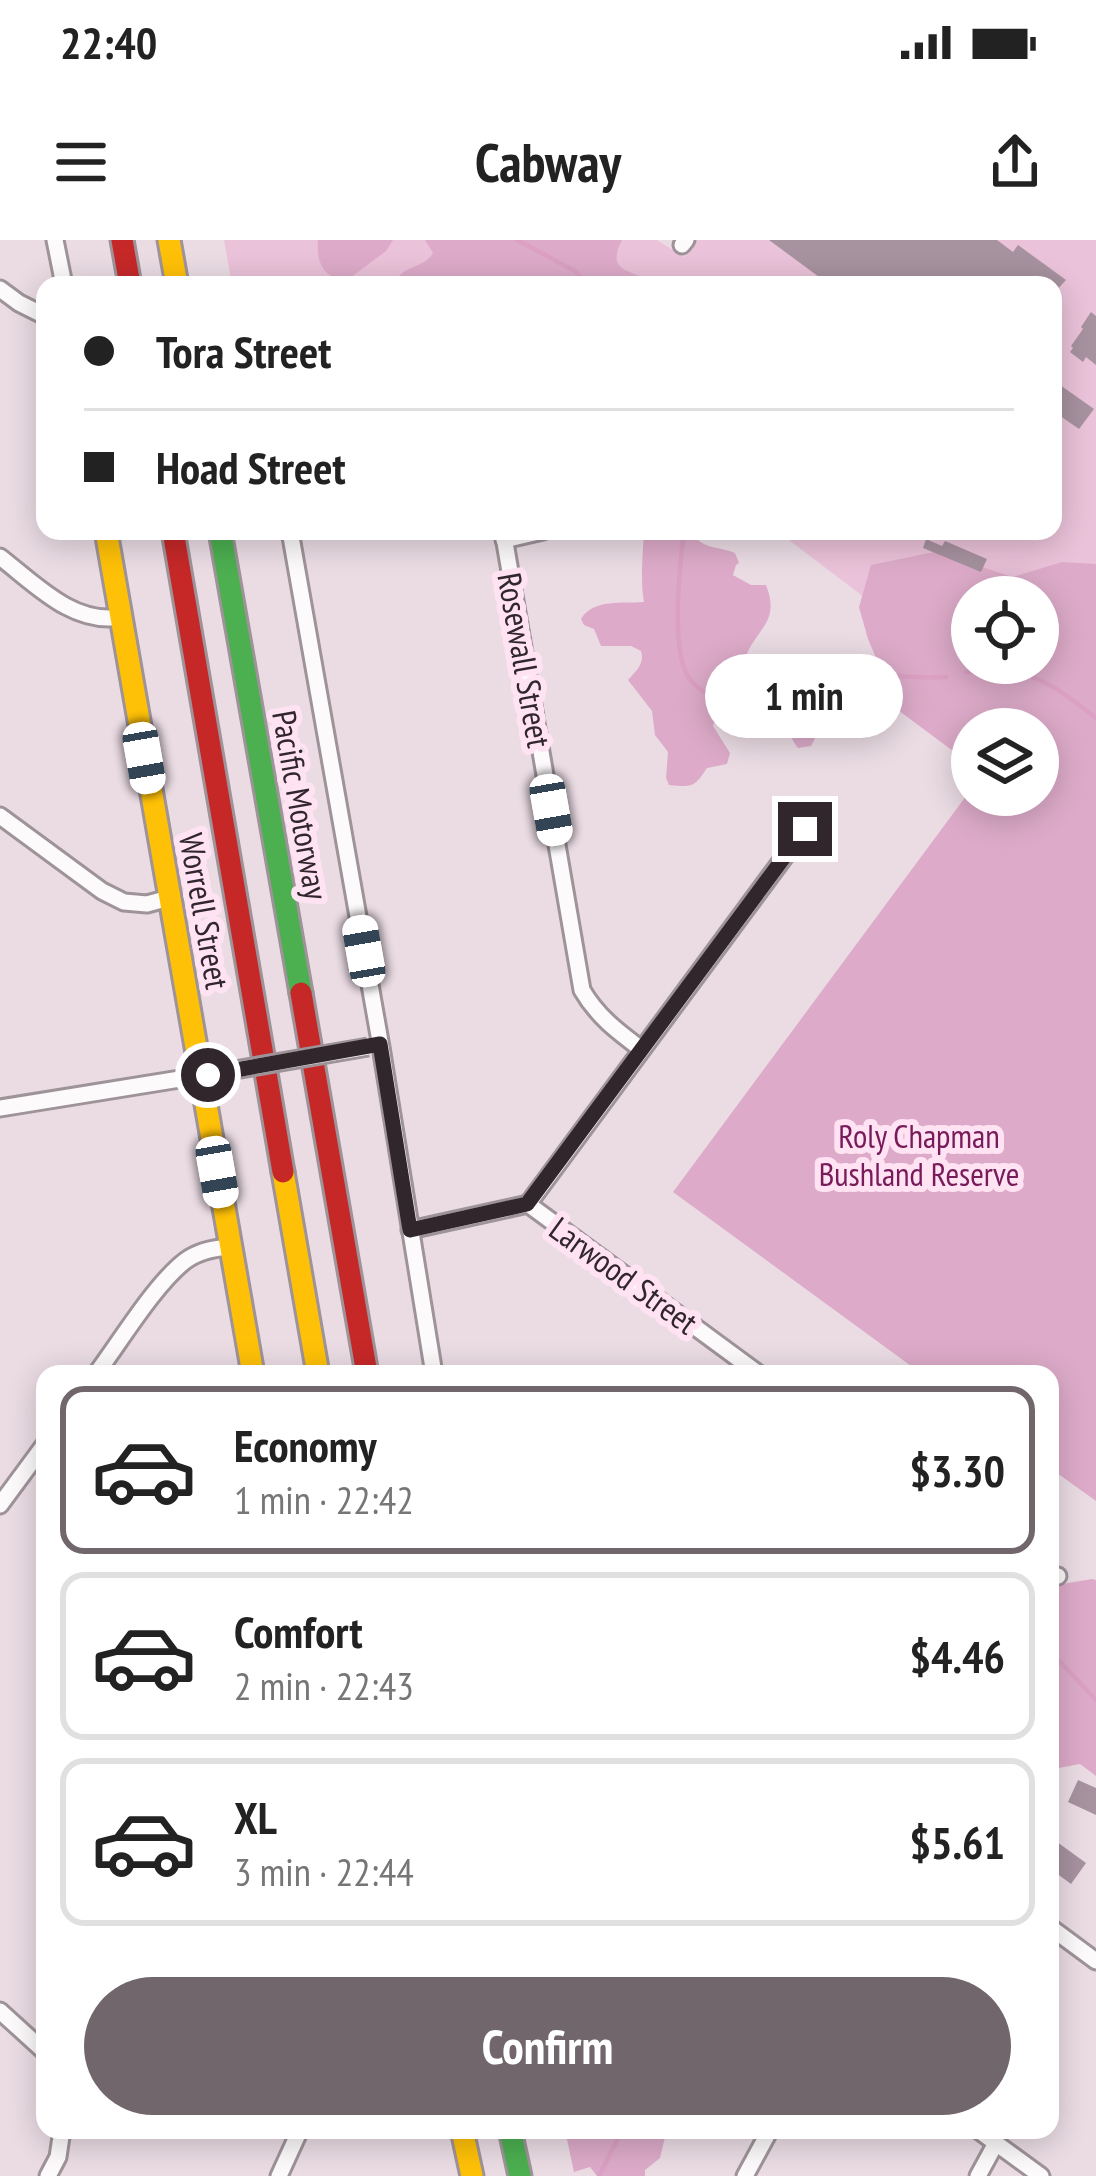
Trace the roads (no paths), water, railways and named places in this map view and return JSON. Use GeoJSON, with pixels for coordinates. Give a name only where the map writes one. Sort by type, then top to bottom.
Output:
{"type":"FeatureCollection","features":[{"type":"Feature","properties":{"kind":"main road"},"geometry":{"type":"LineString","coordinates":[[122,240],[128,276]]}},
{"type":"Feature","properties":{"kind":"main road"},"geometry":{"type":"LineString","coordinates":[[170,240],[176,276]]}},
{"type":"Feature","properties":{"kind":"main road","name":"Worrell Street"},"geometry":{"type":"LineString","coordinates":[[107,540],[169,898],[212,1074],[230,1247],[251,1365]]}},
{"type":"Feature","properties":{"kind":"main road"},"geometry":{"type":"LineString","coordinates":[[175,540],[316,1365]]}},
{"type":"Feature","properties":{"kind":"main road","name":"Pacific Motorway"},"geometry":{"type":"LineString","coordinates":[[222,540],[365,1365]]}},
{"type":"Feature","properties":{"kind":"main road"},"geometry":{"type":"LineString","coordinates":[[464,2139],[472,2176]]}},
{"type":"Feature","properties":{"kind":"main road"},"geometry":{"type":"LineString","coordinates":[[512,2139],[520,2176]]}},
{"type":"Feature","properties":{"kind":"street"},"geometry":{"type":"LineString","coordinates":[[55,240],[62,276]]}},
{"type":"Feature","properties":{"kind":"street"},"geometry":{"type":"LineString","coordinates":[[0,289],[36,312]]}},
{"type":"Feature","properties":{"kind":"street"},"geometry":{"type":"LineString","coordinates":[[291,540],[374,1046],[432,1365]]}},
{"type":"Feature","properties":{"kind":"street","name":"Rosewall Street"},"geometry":{"type":"LineString","coordinates":[[504,540],[583,990],[607,1023],[641,1049]]}},
{"type":"Feature","properties":{"kind":"street"},"geometry":{"type":"LineString","coordinates":[[0,557],[81,614],[120,617]]}},
{"type":"Feature","properties":{"kind":"street"},"geometry":{"type":"LineString","coordinates":[[0,815],[124,902],[147,904],[169,898]]}},
{"type":"Feature","properties":{"kind":"street"},"geometry":{"type":"LineString","coordinates":[[527,1204],[805,829]]}},
{"type":"Feature","properties":{"kind":"street"},"geometry":{"type":"LineString","coordinates":[[0,1108],[374,1046]]}},
{"type":"Feature","properties":{"kind":"street","name":"Larwood Street"},"geometry":{"type":"LineString","coordinates":[[410,1230],[527,1204],[747,1365]]}},
{"type":"Feature","properties":{"kind":"street"},"geometry":{"type":"LineString","coordinates":[[103,1365],[177,1268],[205,1250],[230,1247]]}},
{"type":"Feature","properties":{"kind":"street"},"geometry":{"type":"LineString","coordinates":[[0,1505],[36,1456]]}},
{"type":"Feature","properties":{"kind":"street"},"geometry":{"type":"LineString","coordinates":[[1059,1934],[1096,1961]]}},
{"type":"Feature","properties":{"kind":"street"},"geometry":{"type":"LineString","coordinates":[[0,2011],[36,2044]]}},
{"type":"Feature","properties":{"kind":"street"},"geometry":{"type":"LineString","coordinates":[[48,2176],[61,2139]]}},
{"type":"Feature","properties":{"kind":"street"},"geometry":{"type":"LineString","coordinates":[[279,2176],[296,2139]]}},
{"type":"Feature","properties":{"kind":"street"},"geometry":{"type":"LineString","coordinates":[[745,2176],[765,2139]]}},
{"type":"Feature","properties":{"kind":"street"},"geometry":{"type":"LineString","coordinates":[[990,2139],[1041,2176]]}},
{"type":"Feature","properties":{"kind":"street"},"geometry":{"type":"LineString","coordinates":[[978,2176],[996,2143]]}},
{"type":"Feature","properties":{"kind":"waterway"},"geometry":{"type":"LineString","coordinates":[[517,240],[580,276]]}},
{"type":"Feature","properties":{"kind":"waterway"},"geometry":{"type":"LineString","coordinates":[[683,540],[680,648],[689,678],[707,693],[737,702],[832,674],[946,677]]}},
{"type":"Feature","properties":{"kind":"waterway"},"geometry":{"type":"LineString","coordinates":[[1046,684],[1096,718]]}},
{"type":"Feature","properties":{"kind":"waterway"},"geometry":{"type":"LineString","coordinates":[[1059,1661],[1096,1700]]}},
{"type":"Feature","properties":{"kind":"waterway"},"geometry":{"type":"LineString","coordinates":[[599,2176],[618,2139]]}},
{"type":"Feature","properties":{"kind":"park label","name":"Roly Chapman Bushland Reserve"},"geometry":{"type":"Point","coordinates":[919,1154]}}]}
